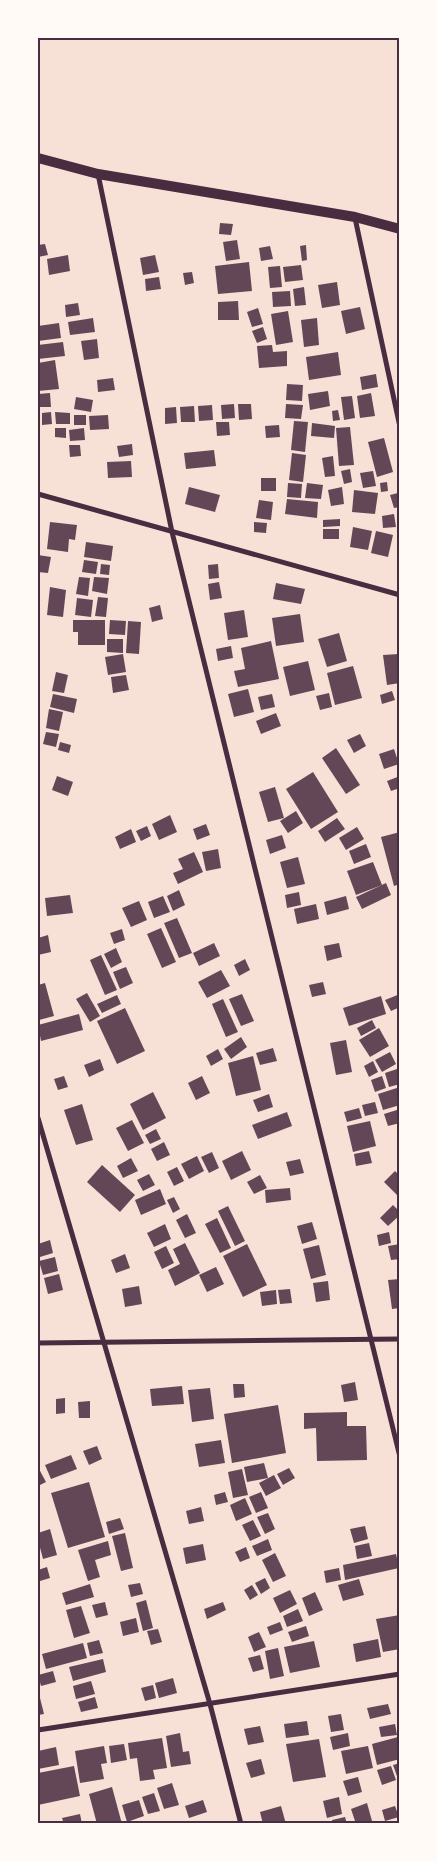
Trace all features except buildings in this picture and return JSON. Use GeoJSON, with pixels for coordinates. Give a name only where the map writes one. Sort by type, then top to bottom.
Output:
{"type":"FeatureCollection","features":[{"type":"Feature","properties":{"kind":"main road"},"geometry":{"type":"LineString","coordinates":[[38,158],[98,174],[355,217],[400,229]]}},
{"type":"Feature","properties":{"kind":"street"},"geometry":{"type":"LineString","coordinates":[[98,174],[172,532],[400,1457]]}},
{"type":"Feature","properties":{"kind":"street"},"geometry":{"type":"LineString","coordinates":[[355,217],[400,427]]}},
{"type":"Feature","properties":{"kind":"street"},"geometry":{"type":"LineString","coordinates":[[38,494],[400,595]]}},
{"type":"Feature","properties":{"kind":"street"},"geometry":{"type":"LineString","coordinates":[[38,1118],[210,1704],[241,1824]]}},
{"type":"Feature","properties":{"kind":"street"},"geometry":{"type":"LineString","coordinates":[[38,1343],[400,1339]]}},
{"type":"Feature","properties":{"kind":"street"},"geometry":{"type":"LineString","coordinates":[[38,1730],[400,1674]]}}]}
